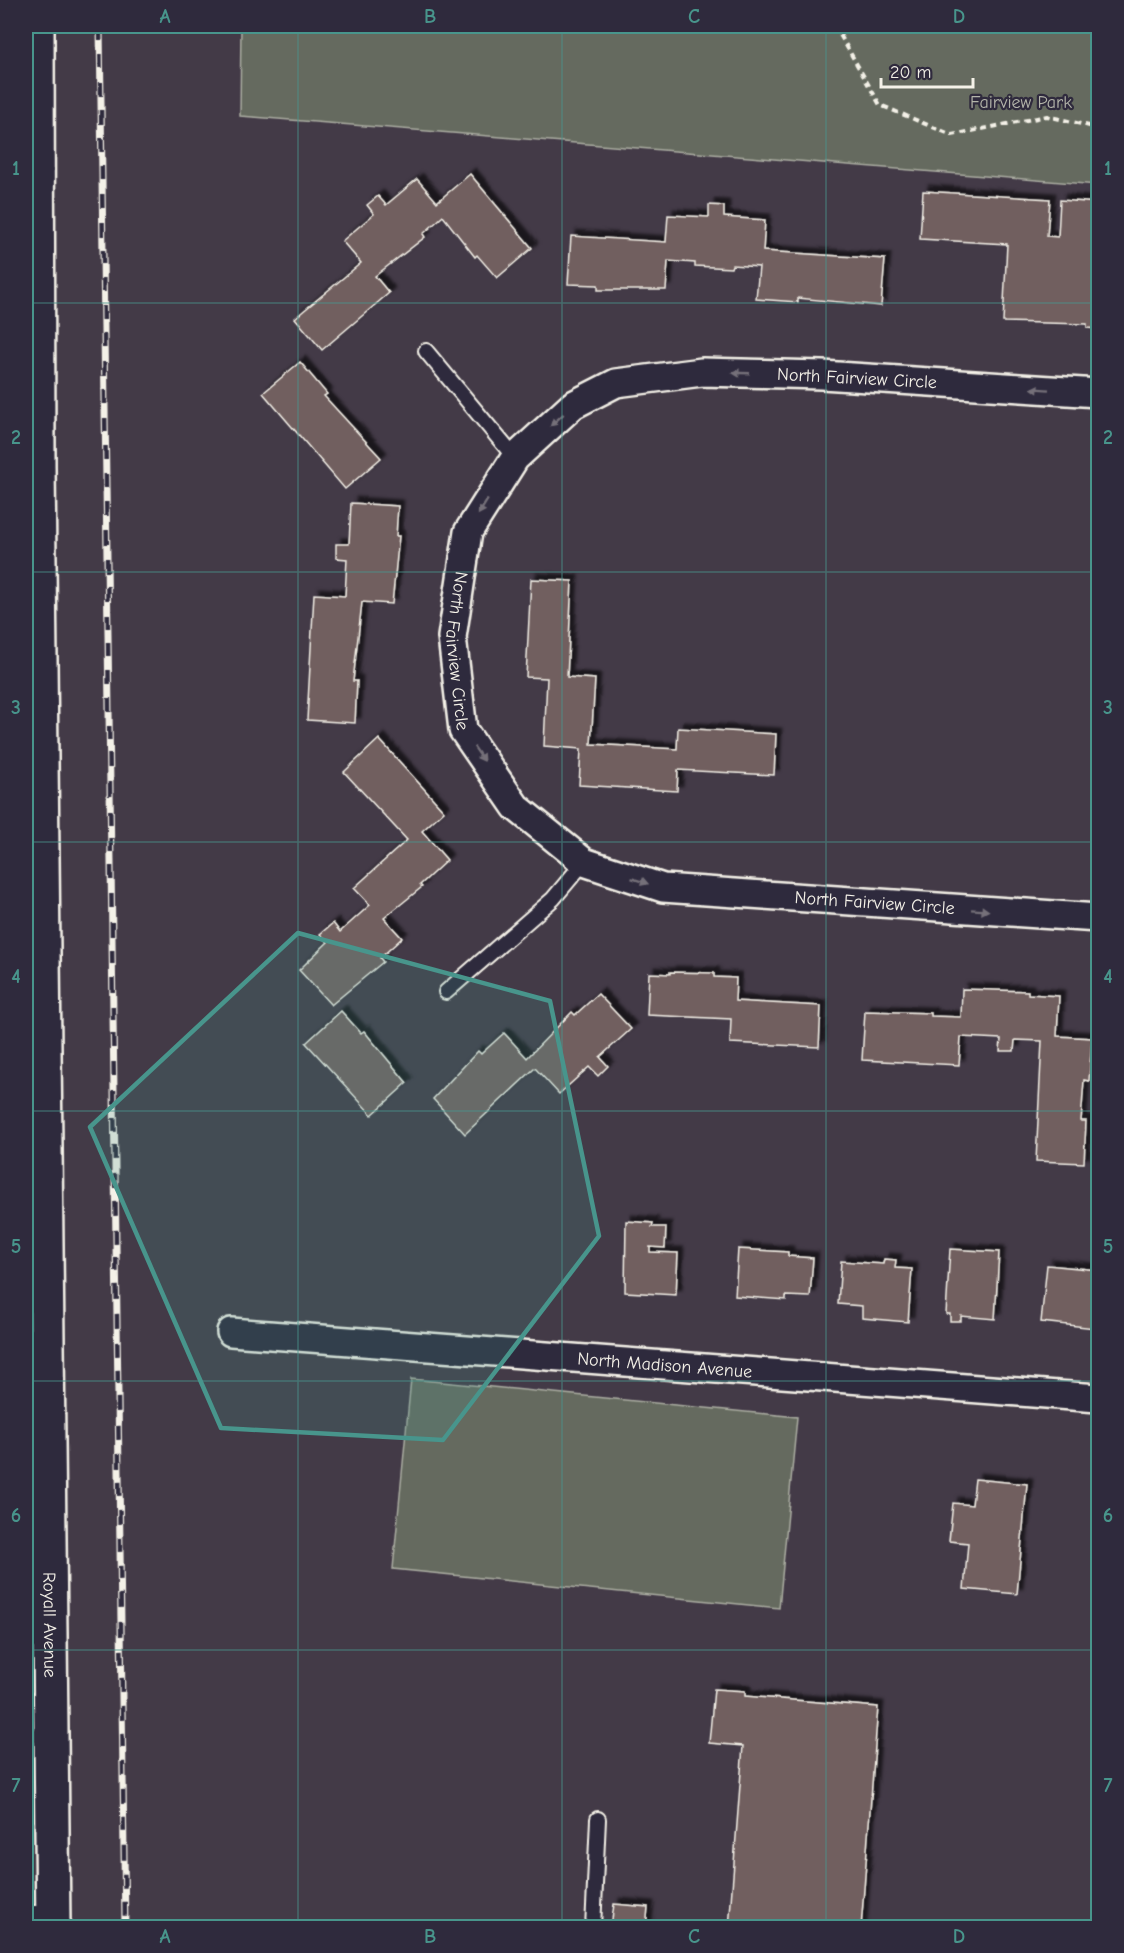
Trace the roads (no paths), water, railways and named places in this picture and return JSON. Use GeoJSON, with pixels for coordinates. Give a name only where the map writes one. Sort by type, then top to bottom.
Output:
{"type":"FeatureCollection","features":[{"type":"Feature","properties":{"kind":"street","name":"Royall Avenue"},"geometry":{"type":"LineString","coordinates":[[37,26],[32,466],[36,1383],[44,1918]]}},
{"type":"Feature","properties":{"kind":"street","name":"North Fairview Circle"},"geometry":{"type":"LineString","coordinates":[[1098,393],[822,375],[702,372],[616,383],[573,405],[515,458],[468,532],[452,638],[463,730],[516,807],[584,862],[663,888],[1098,918]]}},
{"type":"Feature","properties":{"kind":"street","name":"North Madison Avenue"},"geometry":{"type":"LineString","coordinates":[[231,1332],[1098,1398]]}},
{"type":"Feature","properties":{"kind":"lane"},"geometry":{"type":"LineString","coordinates":[[426,351],[515,458]]}},
{"type":"Feature","properties":{"kind":"lane"},"geometry":{"type":"LineString","coordinates":[[446,992],[553,899],[584,862]]}},
{"type":"Feature","properties":{"kind":"lane"},"geometry":{"type":"LineString","coordinates":[[593,1928],[598,1819]]}},
{"type":"Feature","properties":{"kind":"railway"},"geometry":{"type":"LineString","coordinates":[[100,26],[125,1928]]}},
{"type":"Feature","properties":{"kind":"park label","name":"Fairview Park"},"geometry":{"type":"Point","coordinates":[1021,102]}}]}
